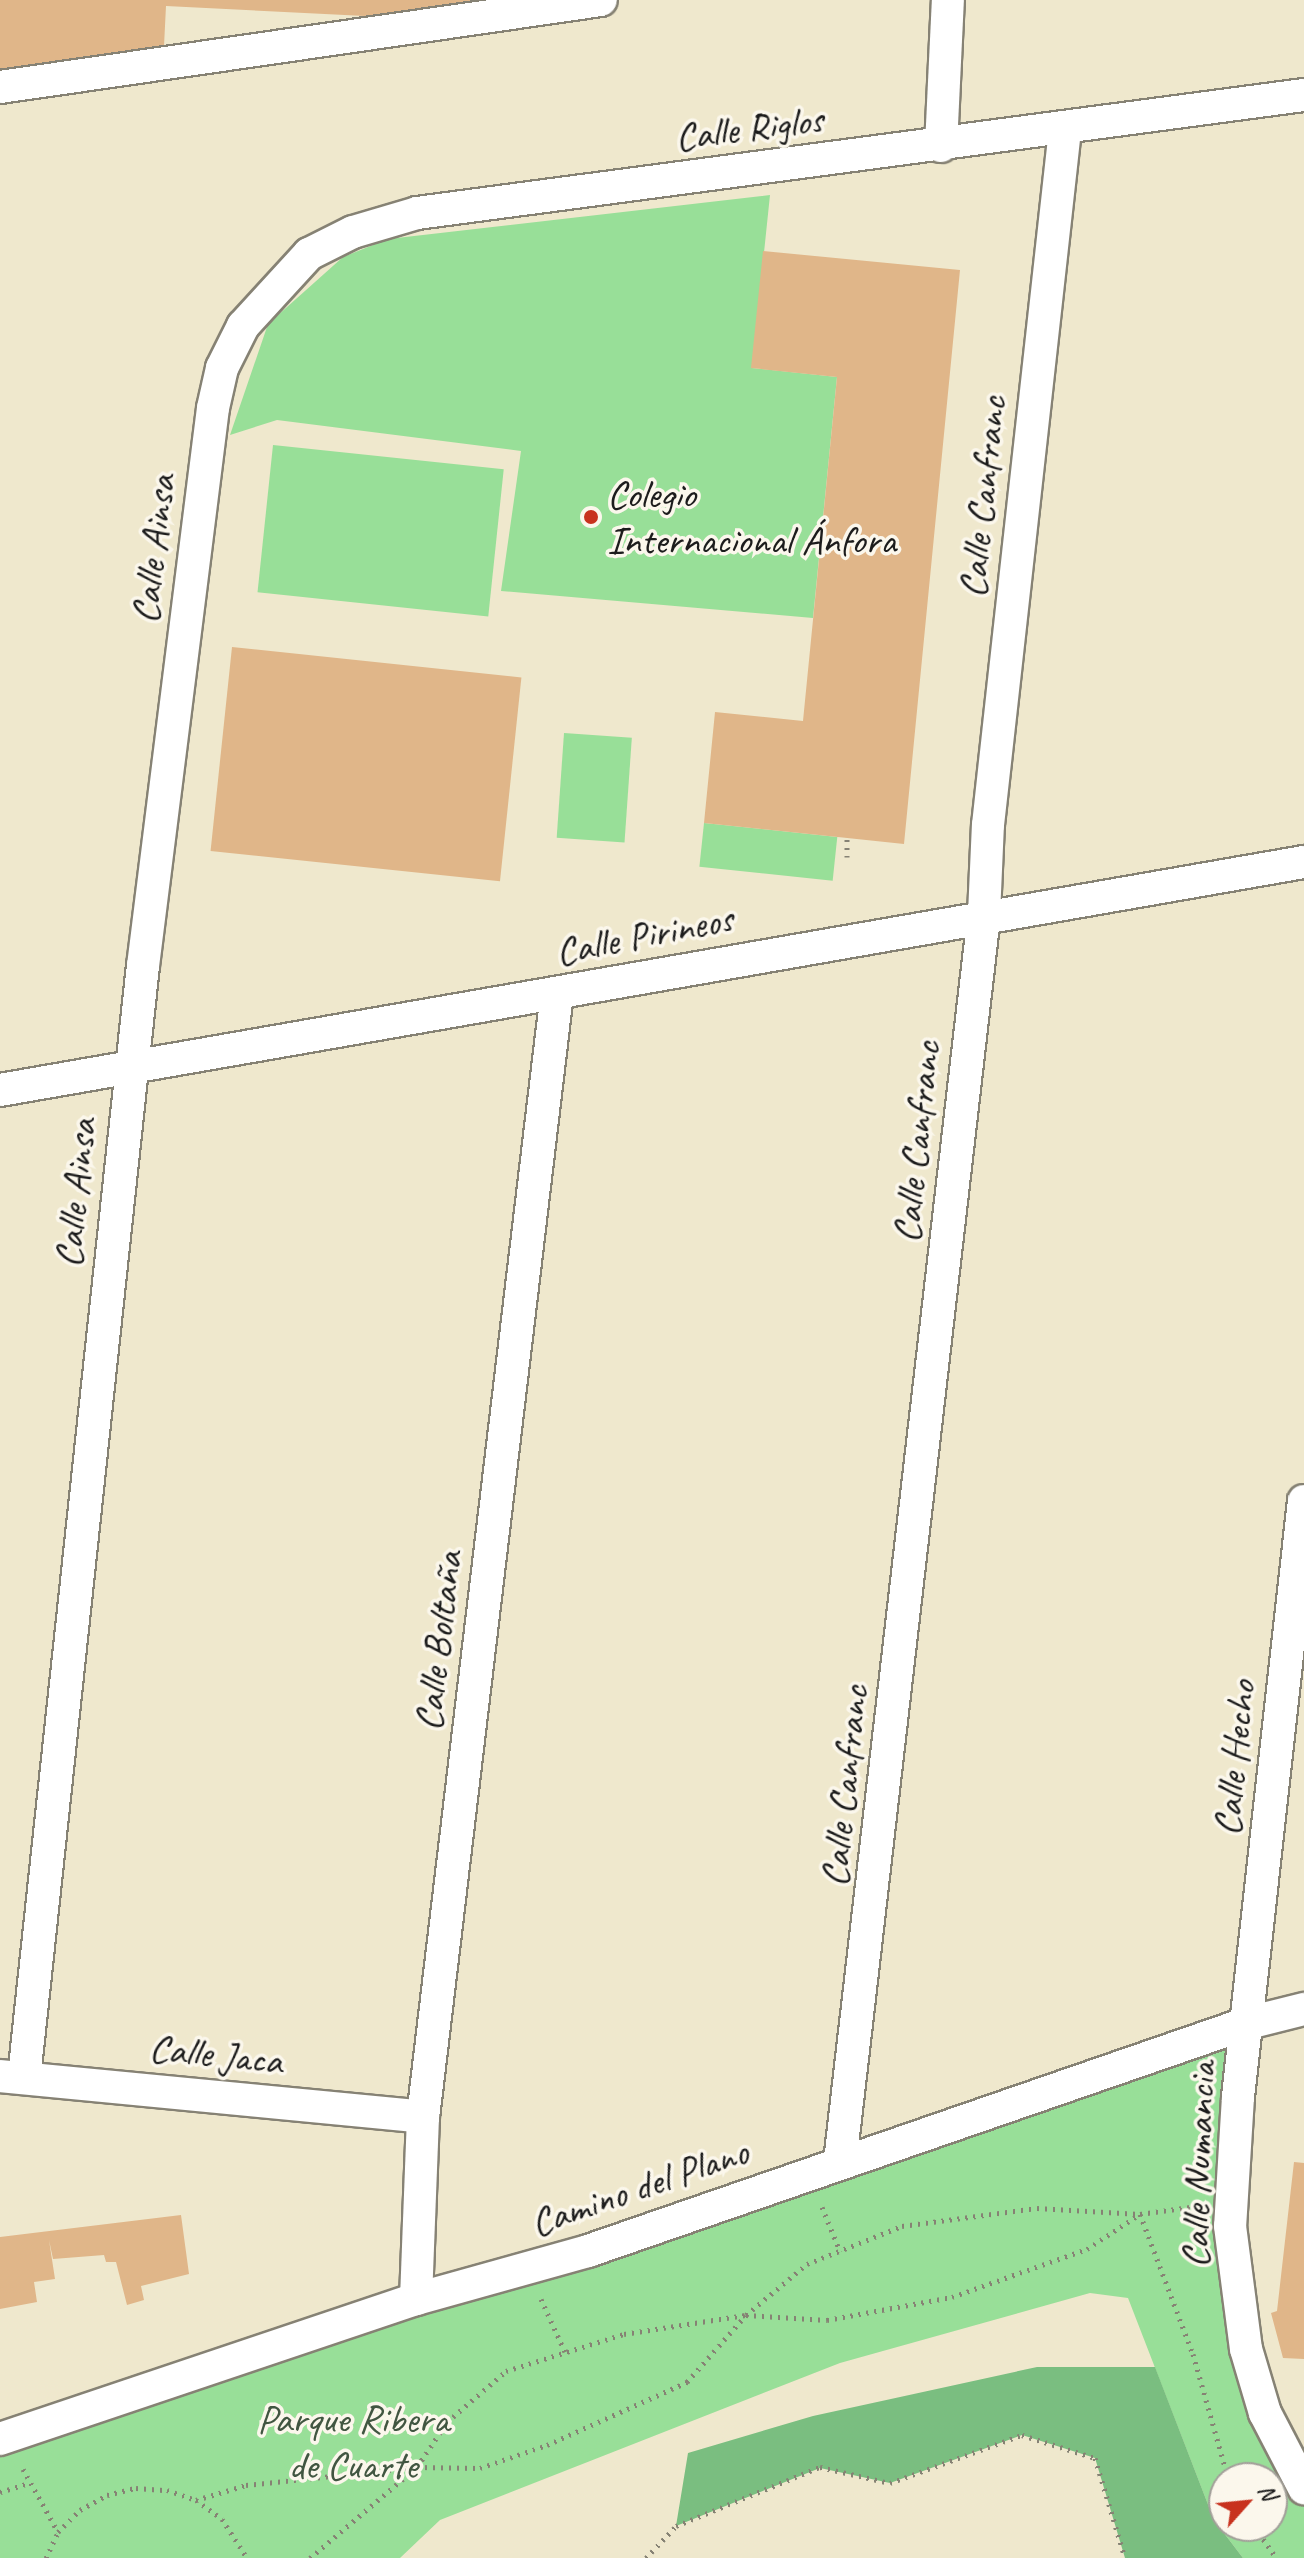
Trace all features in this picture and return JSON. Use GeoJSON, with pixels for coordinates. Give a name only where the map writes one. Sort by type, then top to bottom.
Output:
{"type":"FeatureCollection","features":[{"type":"Feature","properties":{"kind":"street"},"geometry":{"type":"LineString","coordinates":[[0,87],[601,0]]}},
{"type":"Feature","properties":{"kind":"street"},"geometry":{"type":"LineString","coordinates":[[941,146],[948,0]]}},
{"type":"Feature","properties":{"kind":"street","name":"Calle Riglos"},"geometry":{"type":"LineString","coordinates":[[243,326],[309,254],[353,232],[417,213],[1065,130],[1304,95]]}},
{"type":"Feature","properties":{"kind":"street","name":"Calle Canfranc"},"geometry":{"type":"LineString","coordinates":[[840,2162],[984,915],[988,825],[1065,130]]}},
{"type":"Feature","properties":{"kind":"street","name":"Calle Ainsa"},"geometry":{"type":"LineString","coordinates":[[12,2076],[130,1071],[213,408],[222,368],[243,326]]}},
{"type":"Feature","properties":{"kind":"street","name":"Calle Pirineos"},"geometry":{"type":"LineString","coordinates":[[0,1090],[130,1071],[984,915],[1304,862]]}},
{"type":"Feature","properties":{"kind":"street","name":"Calle Boltaña"},"geometry":{"type":"LineString","coordinates":[[416,2299],[423,2117],[557,994]]}},
{"type":"Feature","properties":{"kind":"street","name":"Calle Hecho"},"geometry":{"type":"LineString","coordinates":[[1248,2023],[1304,1501]]}},
{"type":"Feature","properties":{"kind":"street","name":"Camino del Plano"},"geometry":{"type":"LineString","coordinates":[[5,2437],[416,2299],[528,2269],[1248,2023],[1304,2009]]}},
{"type":"Feature","properties":{"kind":"street","name":"Calle Numancia"},"geometry":{"type":"LineString","coordinates":[[1248,2023],[1233,2201],[1232,2266],[1246,2349],[1265,2413],[1304,2488]]}},
{"type":"Feature","properties":{"kind":"street","name":"Calle Jaca"},"geometry":{"type":"LineString","coordinates":[[12,2076],[423,2117]]}},
{"type":"Feature","properties":{"kind":"path"},"geometry":{"type":"LineString","coordinates":[[847,838],[847,857]]}},
{"type":"Feature","properties":{"kind":"path"},"geometry":{"type":"LineString","coordinates":[[804,2175],[840,2251]]}},
{"type":"Feature","properties":{"kind":"path"},"geometry":{"type":"LineString","coordinates":[[196,2500],[246,2485],[417,2467],[480,2468],[631,2408],[687,2382],[746,2315],[807,2264],[902,2226],[1022,2210],[1140,2214],[1233,2201]]}},
{"type":"Feature","properties":{"kind":"path"},"geometry":{"type":"LineString","coordinates":[[310,2558],[417,2467],[447,2422],[506,2371],[624,2334],[746,2315],[827,2320],[952,2297],[1087,2249],[1140,2214]]}},
{"type":"Feature","properties":{"kind":"path"},"geometry":{"type":"LineString","coordinates":[[1140,2214],[1193,2354],[1223,2462]]}},
{"type":"Feature","properties":{"kind":"path"},"geometry":{"type":"LineString","coordinates":[[528,2269],[565,2352]]}},
{"type":"Feature","properties":{"kind":"path"},"geometry":{"type":"LineString","coordinates":[[646,2558],[676,2526],[820,2467],[890,2483],[1022,2435],[1095,2458],[1125,2558]]}},
{"type":"Feature","properties":{"kind":"path"},"geometry":{"type":"LineString","coordinates":[[5,2437],[58,2532]]}},
{"type":"Feature","properties":{"kind":"path"},"geometry":{"type":"LineString","coordinates":[[0,2492],[29,2483]]}},
{"type":"Feature","properties":{"kind":"path"},"geometry":{"type":"LineString","coordinates":[[46,2558],[58,2532],[80,2510],[107,2495],[152,2489],[196,2500],[222,2519],[247,2558]]}},
{"type":"Feature","properties":{"kind":"green space"},"geometry":{"type":"Polygon","coordinates":[[[770,195],[752,368],[837,377],[813,618],[501,591],[521,451],[277,420],[230,435],[268,324],[343,257],[388,239],[770,195]]]}},
{"type":"Feature","properties":{"kind":"green space"},"geometry":{"type":"Polygon","coordinates":[[[273,445],[504,469],[488,616],[258,592],[273,445]]]}},
{"type":"Feature","properties":{"kind":"green space"},"geometry":{"type":"Polygon","coordinates":[[[564,733],[632,738],[625,842],[557,838],[564,733]]]}},
{"type":"Feature","properties":{"kind":"green space"},"geometry":{"type":"Polygon","coordinates":[[[704,823],[837,837],[833,881],[699,867],[704,823]]]}},
{"type":"Feature","properties":{"kind":"green space","name":"Parque Ribera de Cuarte"},"geometry":{"type":"Polygon","coordinates":[[[1248,2023],[1232,2266],[1304,2488],[1304,2558],[1243,2558],[1231,2542],[1288,2542],[1288,2462],[1208,2462],[1208,2505],[1128,2298],[1090,2293],[840,2363],[440,2520],[400,2558],[0,2558],[0,2441],[1248,2023]]]}},
{"type":"Feature","properties":{"kind":"green space"},"geometry":{"type":"Polygon","coordinates":[[[1037,2367],[1155,2367],[1208,2504],[1208,2542],[1231,2542],[1243,2558],[1125,2558],[1095,2458],[1022,2435],[890,2483],[820,2468],[676,2526],[688,2453],[813,2416],[1037,2367]]]}},
{"type":"Feature","properties":{"kind":"building"},"geometry":{"type":"Polygon","coordinates":[[[0,0],[486,2],[365,16],[166,6],[164,46],[0,72],[0,0]]]}},
{"type":"Feature","properties":{"kind":"building"},"geometry":{"type":"Polygon","coordinates":[[[763,251],[960,270],[904,844],[704,823],[715,712],[803,721],[837,377],[751,368],[763,251]]]}},
{"type":"Feature","properties":{"kind":"building"},"geometry":{"type":"Polygon","coordinates":[[[232,647],[521,677],[500,881],[211,851],[232,647]]]}},
{"type":"Feature","properties":{"kind":"building"},"geometry":{"type":"Polygon","coordinates":[[[1294,2162],[1304,2163],[1304,2359],[1283,2358],[1271,2313],[1277,2311],[1294,2162]]]}},
{"type":"Feature","properties":{"kind":"building"},"geometry":{"type":"Polygon","coordinates":[[[181,2215],[189,2274],[141,2286],[144,2300],[127,2305],[116,2262],[106,2262],[104,2255],[53,2259],[49,2240],[55,2279],[34,2282],[37,2302],[0,2309],[0,2237],[181,2215]]]}},
{"type":"Feature","properties":{"kind":"place","name":"Colegio Internacional Ánfora"},"geometry":{"type":"Point","coordinates":[591,517]}}]}
